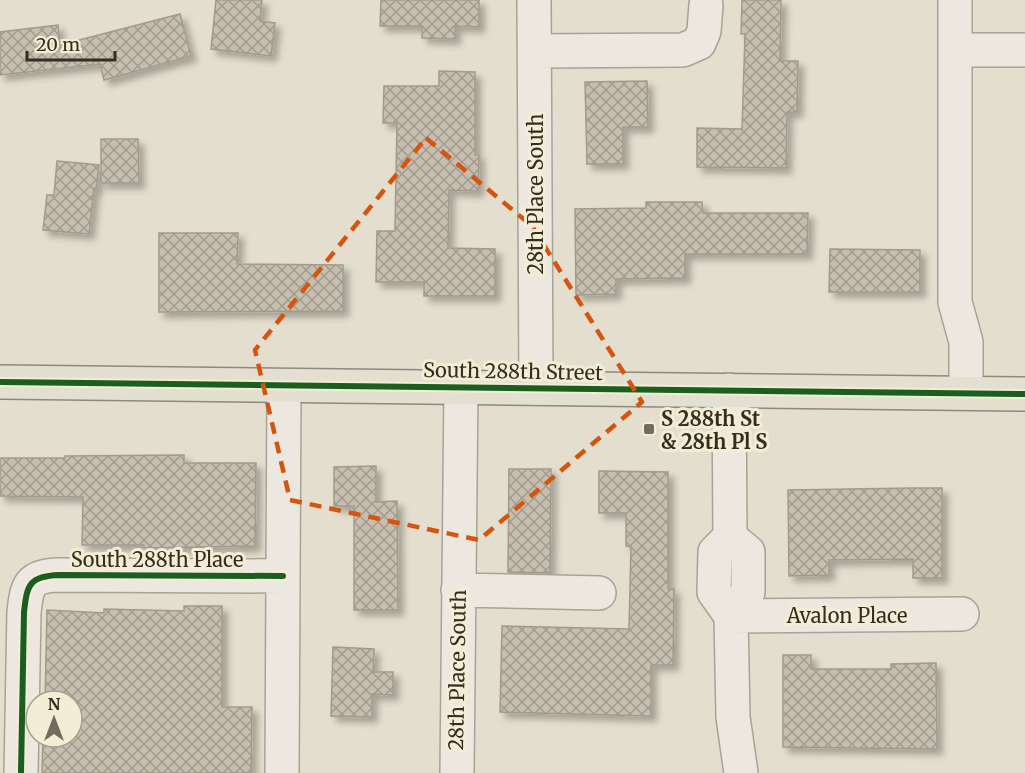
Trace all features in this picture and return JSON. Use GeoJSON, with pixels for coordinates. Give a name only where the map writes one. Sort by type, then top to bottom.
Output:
{"type":"FeatureCollection","features":[{"type":"Feature","properties":{"kind":"main road","name":"South 288th Street"},"geometry":{"type":"LineString","coordinates":[[0,382],[1025,394]]}},
{"type":"Feature","properties":{"kind":"street","name":"28th Place South"},"geometry":{"type":"LineString","coordinates":[[534,0],[536,388]]}},
{"type":"Feature","properties":{"kind":"street"},"geometry":{"type":"LineString","coordinates":[[955,0],[955,302],[966,342],[966,393]]}},
{"type":"Feature","properties":{"kind":"street"},"geometry":{"type":"LineString","coordinates":[[535,51],[683,50],[699,43],[704,31],[706,5]]}},
{"type":"Feature","properties":{"kind":"street"},"geometry":{"type":"LineString","coordinates":[[955,50],[1025,50]]}},
{"type":"Feature","properties":{"kind":"street"},"geometry":{"type":"LineString","coordinates":[[282,773],[284,386]]}},
{"type":"Feature","properties":{"kind":"street","name":"28th Place South"},"geometry":{"type":"LineString","coordinates":[[457,773],[461,387]]}},
{"type":"Feature","properties":{"kind":"street"},"geometry":{"type":"LineString","coordinates":[[729,390],[730,537],[748,552],[748,592],[731,616],[733,717],[741,773]]}},
{"type":"Feature","properties":{"kind":"street","name":"South 288th Place"},"geometry":{"type":"LineString","coordinates":[[21,773],[24,612],[26,594],[32,582],[37,578],[59,575],[283,576]]}},
{"type":"Feature","properties":{"kind":"street"},"geometry":{"type":"LineString","coordinates":[[458,590],[599,593]]}},
{"type":"Feature","properties":{"kind":"street","name":"Avalon Place"},"geometry":{"type":"LineString","coordinates":[[731,616],[962,614]]}},
{"type":"Feature","properties":{"kind":"highlighted area"},"geometry":{"type":"Polygon","coordinates":[[[426,138],[532,226],[642,402],[479,540],[290,500],[255,350],[426,138]]]}},
{"type":"Feature","properties":{"kind":"building"},"geometry":{"type":"Polygon","coordinates":[[[216,0],[262,0],[260,21],[275,23],[271,56],[211,49],[216,0]]]}},
{"type":"Feature","properties":{"kind":"building"},"geometry":{"type":"Polygon","coordinates":[[[381,0],[479,0],[479,27],[455,26],[455,39],[422,38],[422,26],[380,26],[381,0]]]}},
{"type":"Feature","properties":{"kind":"building"},"geometry":{"type":"Polygon","coordinates":[[[742,0],[781,0],[780,61],[798,61],[797,112],[787,112],[786,168],[697,167],[697,128],[742,129],[745,34],[741,34],[742,0]]]}},
{"type":"Feature","properties":{"kind":"building"},"geometry":{"type":"Polygon","coordinates":[[[180,14],[191,56],[104,80],[100,64],[0,75],[0,32],[58,25],[60,45],[180,14]]]}},
{"type":"Feature","properties":{"kind":"building"},"geometry":{"type":"Polygon","coordinates":[[[439,71],[475,72],[475,155],[479,155],[478,191],[449,190],[448,248],[495,249],[495,296],[424,296],[424,282],[376,282],[377,231],[395,231],[397,123],[383,123],[384,86],[439,86],[439,71]]]}},
{"type":"Feature","properties":{"kind":"building"},"geometry":{"type":"Polygon","coordinates":[[[647,81],[648,127],[623,127],[623,164],[587,164],[585,82],[647,81]]]}},
{"type":"Feature","properties":{"kind":"building"},"geometry":{"type":"Polygon","coordinates":[[[101,139],[138,139],[139,183],[101,183],[101,139]]]}},
{"type":"Feature","properties":{"kind":"building"},"geometry":{"type":"Polygon","coordinates":[[[57,161],[99,165],[89,234],[43,230],[47,195],[54,195],[57,161]]]}},
{"type":"Feature","properties":{"kind":"building"},"geometry":{"type":"Polygon","coordinates":[[[646,202],[702,202],[703,213],[808,213],[807,254],[685,254],[685,278],[616,279],[616,294],[576,295],[575,209],[646,208],[646,202]]]}},
{"type":"Feature","properties":{"kind":"building"},"geometry":{"type":"Polygon","coordinates":[[[159,233],[238,233],[237,264],[343,265],[343,311],[159,312],[159,233]]]}},
{"type":"Feature","properties":{"kind":"building"},"geometry":{"type":"Polygon","coordinates":[[[830,249],[920,250],[920,292],[829,292],[830,249]]]}},
{"type":"Feature","properties":{"kind":"building"},"geometry":{"type":"Polygon","coordinates":[[[184,455],[184,463],[256,463],[255,546],[144,548],[144,545],[82,545],[83,497],[0,496],[0,458],[184,455]]]}},
{"type":"Feature","properties":{"kind":"building"},"geometry":{"type":"Polygon","coordinates":[[[376,466],[376,502],[397,501],[398,610],[354,610],[354,506],[334,506],[334,467],[376,466]]]}},
{"type":"Feature","properties":{"kind":"building"},"geometry":{"type":"Polygon","coordinates":[[[509,469],[551,469],[550,573],[508,572],[509,469]]]}},
{"type":"Feature","properties":{"kind":"building"},"geometry":{"type":"Polygon","coordinates":[[[599,471],[668,472],[668,589],[674,589],[673,665],[651,665],[651,716],[500,712],[502,626],[629,629],[631,547],[626,546],[626,513],[599,513],[599,471]]]}},
{"type":"Feature","properties":{"kind":"building"},"geometry":{"type":"Polygon","coordinates":[[[942,488],[942,578],[913,578],[913,559],[829,560],[829,575],[789,576],[788,490],[942,488]]]}},
{"type":"Feature","properties":{"kind":"building"},"geometry":{"type":"Polygon","coordinates":[[[184,606],[222,606],[222,707],[252,707],[251,773],[42,773],[43,749],[84,749],[84,689],[45,689],[47,610],[104,613],[104,609],[184,611],[184,606]]]}},
{"type":"Feature","properties":{"kind":"building"},"geometry":{"type":"Polygon","coordinates":[[[333,647],[374,649],[373,672],[393,672],[393,695],[372,694],[372,717],[331,716],[333,647]]]}},
{"type":"Feature","properties":{"kind":"building"},"geometry":{"type":"Polygon","coordinates":[[[783,655],[811,655],[811,669],[891,669],[891,664],[936,663],[937,749],[783,747],[783,655]]]}},
{"type":"Feature","properties":{"kind":"cycle path"},"geometry":{"type":"LineString","coordinates":[[0,382],[1025,394]]}},
{"type":"Feature","properties":{"kind":"cycle path"},"geometry":{"type":"LineString","coordinates":[[21,773],[24,612],[28,589],[36,580],[41,577],[59,575],[283,576]]}},
{"type":"Feature","properties":{"kind":"place","name":"S 288th St & 28th Pl S"},"geometry":{"type":"Point","coordinates":[649,429]}}]}
